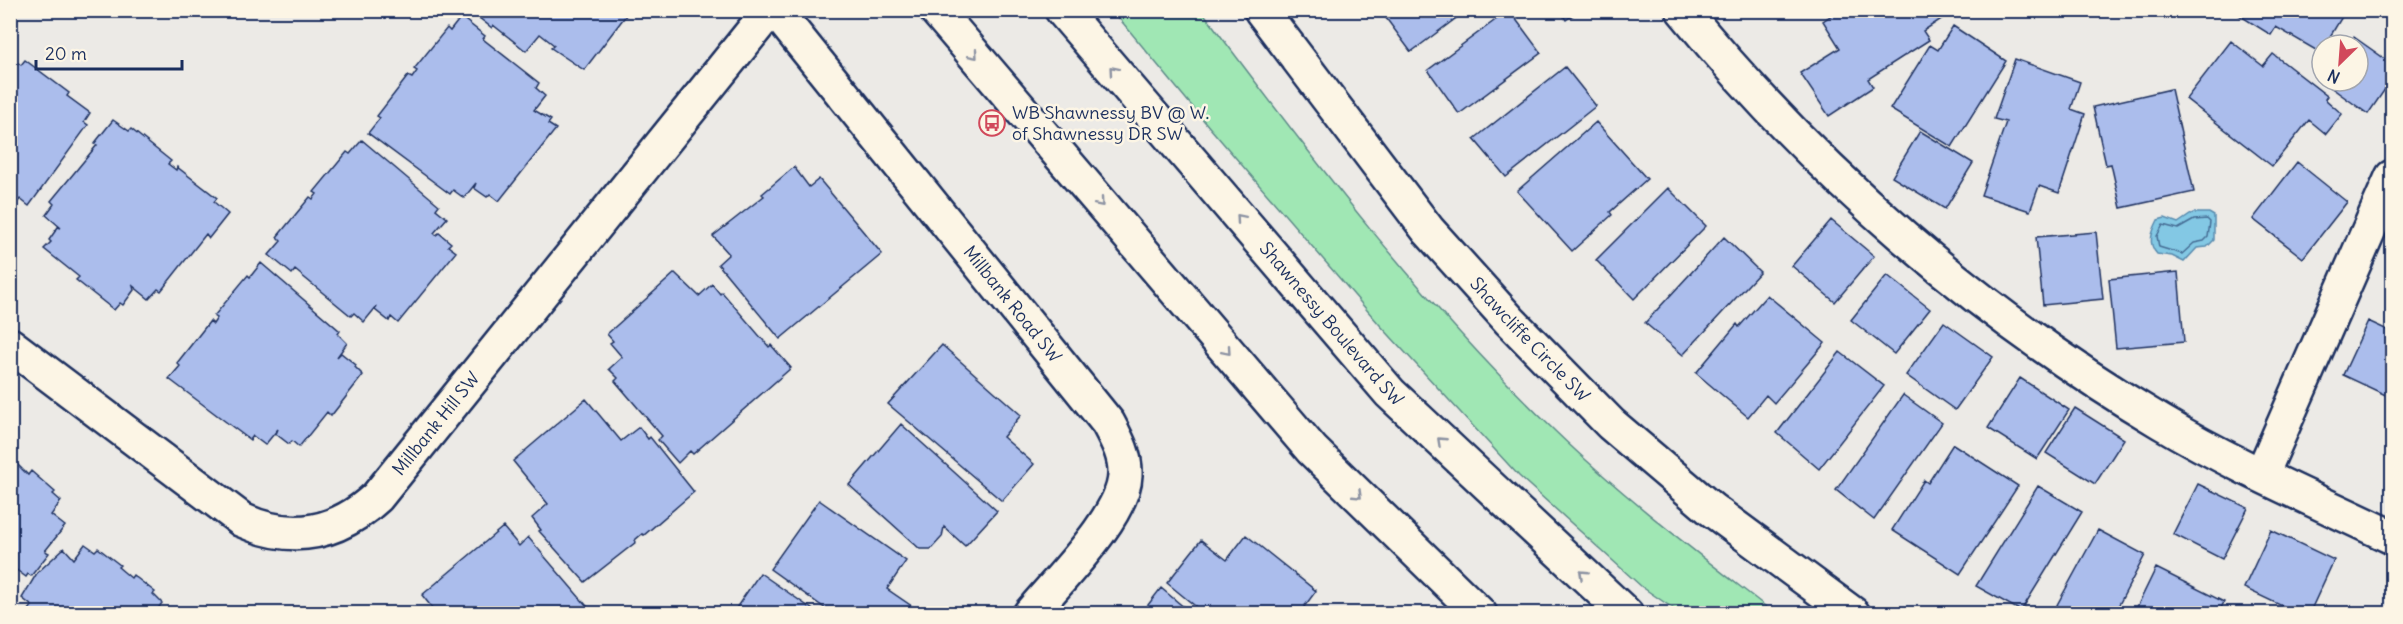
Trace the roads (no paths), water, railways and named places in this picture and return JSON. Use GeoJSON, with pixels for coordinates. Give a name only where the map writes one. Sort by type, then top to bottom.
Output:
{"type":"FeatureCollection","features":[{"type":"Feature","properties":{"kind":"street","name":"Millbank Hill SW"},"geometry":{"type":"LineString","coordinates":[[10,345],[242,520],[259,528],[288,533],[314,531],[338,525],[358,514],[377,497],[770,10]]}},
{"type":"Feature","properties":{"kind":"street","name":"Millbank Road SW"},"geometry":{"type":"LineString","coordinates":[[775,10],[1108,423],[1123,453],[1125,476],[1118,501],[1105,525],[1030,614]]}},
{"type":"Feature","properties":{"kind":"street"},"geometry":{"type":"LineString","coordinates":[[936,10],[1312,450],[1480,614]]}},
{"type":"Feature","properties":{"kind":"street","name":"Shawnessy Boulevard SW"},"geometry":{"type":"LineString","coordinates":[[1062,10],[1390,393],[1626,614]]}},
{"type":"Feature","properties":{"kind":"street","name":"Shawcliffe Circle SW"},"geometry":{"type":"LineString","coordinates":[[1261,10],[1428,230],[1510,321],[1611,424],[1711,508],[1853,614]]}},
{"type":"Feature","properties":{"kind":"street"},"geometry":{"type":"LineString","coordinates":[[1683,10],[1734,73],[1864,204],[2006,318],[2162,422],[2392,537]]}},
{"type":"Feature","properties":{"kind":"street"},"geometry":{"type":"LineString","coordinates":[[2262,474],[2392,177]]}},
{"type":"Feature","properties":{"kind":"water"},"geometry":{"type":"Polygon","coordinates":[[[2193,213],[2209,213],[2214,216],[2214,240],[2207,247],[2197,248],[2184,262],[2172,256],[2157,254],[2151,242],[2158,220],[2165,218],[2178,223],[2193,213]]]}},
{"type":"Feature","properties":{"kind":"place","name":"WB Shawnessy BV @ W. of Shawnessy DR SW"},"geometry":{"type":"Point","coordinates":[992,123]}}]}
